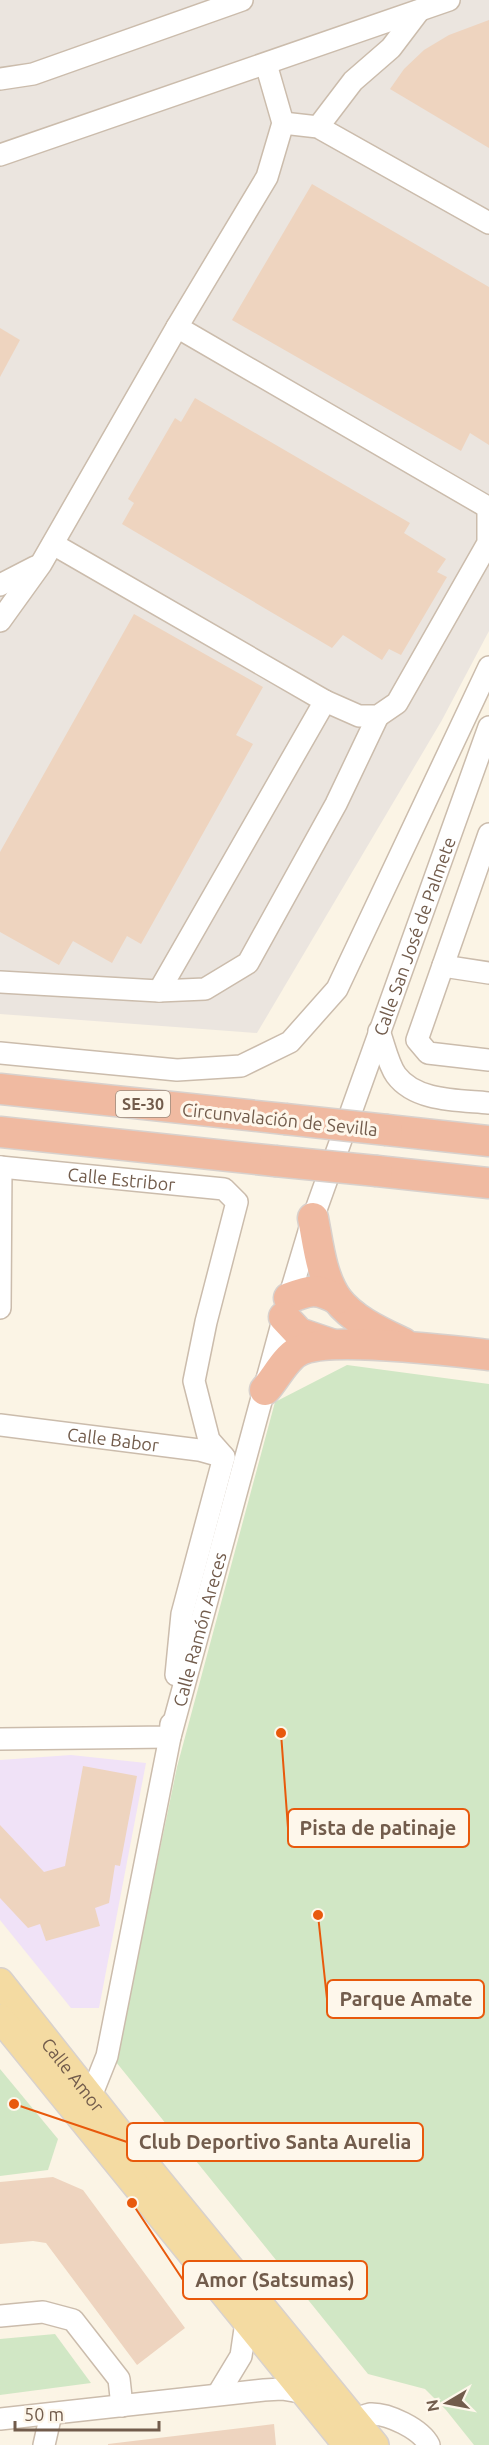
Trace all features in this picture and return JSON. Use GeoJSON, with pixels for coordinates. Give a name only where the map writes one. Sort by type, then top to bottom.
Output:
{"type":"FeatureCollection","features":[{"type":"Feature","properties":{"kind":"highway","name":"Circunvalación de Sevilla"},"geometry":{"type":"LineString","coordinates":[[0,1089],[489,1141]]}},
{"type":"Feature","properties":{"kind":"highway"},"geometry":{"type":"LineString","coordinates":[[0,1132],[489,1183]]}},
{"type":"Feature","properties":{"kind":"highway"},"geometry":{"type":"LineString","coordinates":[[313,1218],[323,1269],[337,1299]]}},
{"type":"Feature","properties":{"kind":"highway"},"geometry":{"type":"LineString","coordinates":[[331,1344],[299,1333],[287,1307],[308,1291],[322,1291],[337,1299],[366,1325],[411,1347]]}},
{"type":"Feature","properties":{"kind":"highway"},"geometry":{"type":"LineString","coordinates":[[265,1390],[295,1353],[306,1347],[331,1344],[411,1347],[489,1355]]}},
{"type":"Feature","properties":{"kind":"main road","name":"Calle Amor"},"geometry":{"type":"LineString","coordinates":[[0,1982],[83,2103],[246,2322],[304,2392],[346,2430],[375,2445]]}},
{"type":"Feature","properties":{"kind":"main road","name":"Calle Amor"},"geometry":{"type":"LineString","coordinates":[[0,2018],[83,2103],[346,2430]]}},
{"type":"Feature","properties":{"kind":"street"},"geometry":{"type":"LineString","coordinates":[[0,79],[33,74],[242,0]]}},
{"type":"Feature","properties":{"kind":"street"},"geometry":{"type":"LineString","coordinates":[[0,155],[449,0]]}},
{"type":"Feature","properties":{"kind":"street"},"geometry":{"type":"LineString","coordinates":[[318,127],[353,81],[391,48],[419,11]]}},
{"type":"Feature","properties":{"kind":"street"},"geometry":{"type":"LineString","coordinates":[[0,621],[41,564],[177,327],[267,177],[283,123],[266,64]]}},
{"type":"Feature","properties":{"kind":"street"},"geometry":{"type":"LineString","coordinates":[[283,123],[318,127],[489,223]]}},
{"type":"Feature","properties":{"kind":"street"},"geometry":{"type":"LineString","coordinates":[[0,982],[159,991],[206,989],[248,963],[336,804],[378,716],[398,703],[488,543],[488,508],[177,327]]}},
{"type":"Feature","properties":{"kind":"street"},"geometry":{"type":"LineString","coordinates":[[53,544],[325,701],[359,716],[378,716]]}},
{"type":"Feature","properties":{"kind":"street"},"geometry":{"type":"LineString","coordinates":[[0,585],[41,564]]}},
{"type":"Feature","properties":{"kind":"street"},"geometry":{"type":"LineString","coordinates":[[0,1053],[177,1071],[240,1066],[290,1042],[337,989],[489,667]]}},
{"type":"Feature","properties":{"kind":"street"},"geometry":{"type":"LineString","coordinates":[[159,991],[325,701]]}},
{"type":"Feature","properties":{"kind":"street","name":"Calle San José de Palmete"},"geometry":{"type":"LineString","coordinates":[[338,1146],[489,727]]}},
{"type":"Feature","properties":{"kind":"street","name":"Calle San José de Palmete"},"geometry":{"type":"LineString","coordinates":[[489,834],[417,1040],[428,1053],[489,1060]]}},
{"type":"Feature","properties":{"kind":"street"},"geometry":{"type":"LineString","coordinates":[[443,966],[489,973]]}},
{"type":"Feature","properties":{"kind":"street"},"geometry":{"type":"LineString","coordinates":[[380,1031],[396,1075],[416,1091],[443,1098],[489,1103]]}},
{"type":"Feature","properties":{"kind":"street","name":"Calle Ramón Areces"},"geometry":{"type":"LineString","coordinates":[[83,2103],[107,2056],[170,1737],[287,1307],[313,1218],[338,1146]]}},
{"type":"Feature","properties":{"kind":"street"},"geometry":{"type":"LineString","coordinates":[[0,1308],[1,1167]]}},
{"type":"Feature","properties":{"kind":"street","name":"Calle Estribor"},"geometry":{"type":"LineString","coordinates":[[1,1167],[224,1189],[237,1202],[206,1322],[194,1381],[209,1440],[224,1457]]}},
{"type":"Feature","properties":{"kind":"street","name":"Calle Babor"},"geometry":{"type":"LineString","coordinates":[[0,1425],[199,1450],[224,1457]]}},
{"type":"Feature","properties":{"kind":"street"},"geometry":{"type":"LineString","coordinates":[[0,1739],[170,1737],[182,1614],[224,1457]]}},
{"type":"Feature","properties":{"kind":"street"},"geometry":{"type":"LineString","coordinates":[[0,2316],[44,2312],[73,2320],[119,2379],[122,2406]]}},
{"type":"Feature","properties":{"kind":"street"},"geometry":{"type":"LineString","coordinates":[[218,2394],[241,2356],[246,2322]]}},
{"type":"Feature","properties":{"kind":"street"},"geometry":{"type":"LineString","coordinates":[[0,2419],[282,2389],[304,2392],[346,2430],[370,2414],[407,2424],[426,2439],[429,2445]]}},
{"type":"Feature","properties":{"kind":"street"},"geometry":{"type":"LineString","coordinates":[[44,2445],[51,2414]]}},
{"type":"Feature","properties":{"kind":"shaded area"},"geometry":{"type":"Polygon","coordinates":[[[0,0],[489,0],[489,631],[442,720],[257,1033],[0,1014],[0,0]]]}},
{"type":"Feature","properties":{"kind":"shaded area"},"geometry":{"type":"Polygon","coordinates":[[[71,1755],[146,1763],[99,2008],[71,2008],[0,1920],[0,1760],[71,1755]]]}},
{"type":"Feature","properties":{"kind":"green space"},"geometry":{"type":"Polygon","coordinates":[[[347,1365],[489,1384],[489,2445],[474,2445],[446,2410],[425,2389],[368,2374],[116,2062],[177,1767],[275,1402],[347,1365]]]}},
{"type":"Feature","properties":{"kind":"green space"},"geometry":{"type":"Polygon","coordinates":[[[0,2069],[58,2139],[48,2170],[0,2176],[0,2069]]]}},
{"type":"Feature","properties":{"kind":"green space"},"geometry":{"type":"Polygon","coordinates":[[[55,2334],[91,2383],[0,2395],[0,2339],[55,2334]]]}},
{"type":"Feature","properties":{"kind":"building"},"geometry":{"type":"Polygon","coordinates":[[[489,20],[489,148],[390,89],[404,69],[424,50],[449,35],[489,20]]]}},
{"type":"Feature","properties":{"kind":"building"},"geometry":{"type":"Polygon","coordinates":[[[312,184],[489,287],[489,445],[470,433],[461,451],[232,320],[312,184]]]}},
{"type":"Feature","properties":{"kind":"building"},"geometry":{"type":"Polygon","coordinates":[[[0,328],[20,340],[0,377],[0,328]]]}},
{"type":"Feature","properties":{"kind":"building"},"geometry":{"type":"Polygon","coordinates":[[[195,398],[410,523],[404,533],[446,559],[437,572],[447,577],[401,655],[389,649],[382,660],[343,635],[332,648],[122,524],[134,503],[128,499],[175,418],[181,422],[195,398]]]}},
{"type":"Feature","properties":{"kind":"building"},"geometry":{"type":"Polygon","coordinates":[[[134,614],[263,687],[236,735],[253,744],[141,944],[127,936],[112,963],[73,941],[59,965],[0,932],[0,852],[134,614]]]}},
{"type":"Feature","properties":{"kind":"building"},"geometry":{"type":"Polygon","coordinates":[[[83,1766],[137,1776],[120,1866],[115,1865],[109,1903],[95,1908],[100,1926],[46,1941],[40,1924],[28,1928],[0,1898],[0,1825],[44,1872],[65,1866],[83,1766]]]}},
{"type":"Feature","properties":{"kind":"building"},"geometry":{"type":"Polygon","coordinates":[[[53,2177],[83,2190],[185,2328],[137,2365],[46,2243],[33,2241],[0,2244],[0,2182],[53,2177]]]}},
{"type":"Feature","properties":{"kind":"building"},"geometry":{"type":"Polygon","coordinates":[[[274,2424],[276,2445],[108,2445],[108,2444],[274,2424]]]}},
{"type":"Feature","properties":{"kind":"place","name":"Pista de patinaje"},"geometry":{"type":"Point","coordinates":[281,1733]}},
{"type":"Feature","properties":{"kind":"place","name":"Parque Amate"},"geometry":{"type":"Point","coordinates":[318,1915]}},
{"type":"Feature","properties":{"kind":"place","name":"Club Deportivo Santa Aurelia"},"geometry":{"type":"Point","coordinates":[14,2104]}},
{"type":"Feature","properties":{"kind":"place","name":"Amor (Satsumas)"},"geometry":{"type":"Point","coordinates":[132,2203]}}]}
